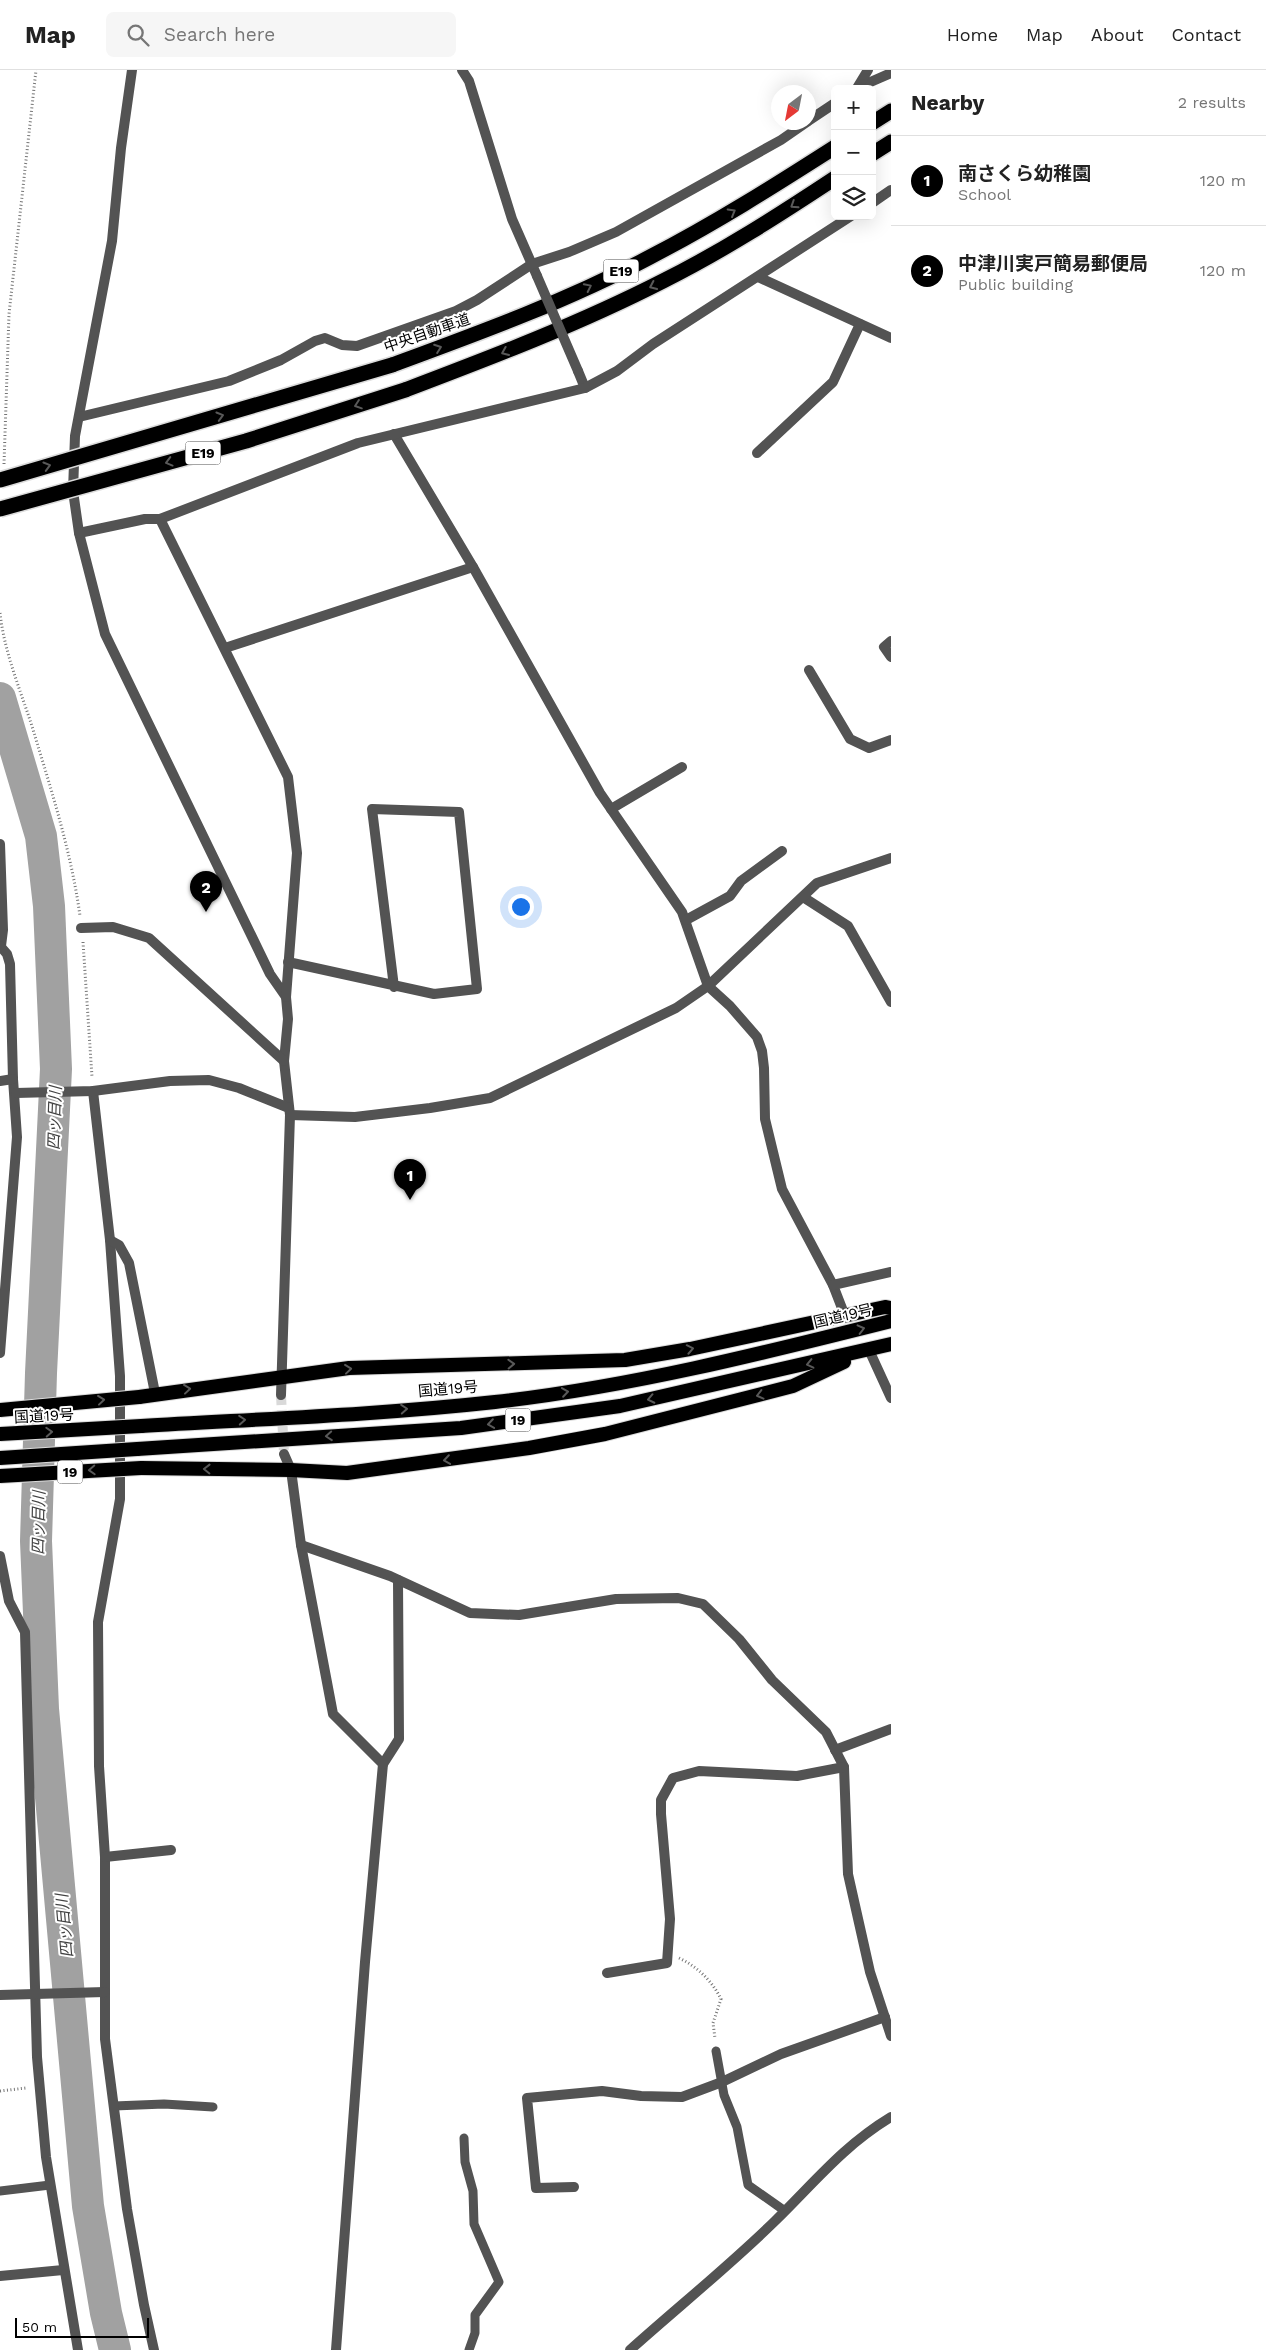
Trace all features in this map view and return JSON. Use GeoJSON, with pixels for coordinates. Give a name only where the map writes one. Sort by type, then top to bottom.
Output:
{"type":"FeatureCollection","features":[{"type":"Feature","properties":{"kind":"highway"},"geometry":{"type":"LineString","coordinates":[[876,120],[891,111]]}},
{"type":"Feature","properties":{"kind":"highway"},"geometry":{"type":"LineString","coordinates":[[876,151],[891,142]]}},
{"type":"Feature","properties":{"kind":"highway","name":"中央自動車道"},"geometry":{"type":"LineString","coordinates":[[2,475],[392,365],[488,330],[570,296],[649,258],[732,212],[831,150]]}},
{"type":"Feature","properties":{"kind":"highway","name":"E19"},"geometry":{"type":"LineString","coordinates":[[0,509],[246,441],[405,390],[548,334],[663,281],[748,235],[831,181]]}},
{"type":"Feature","properties":{"kind":"highway"},"geometry":{"type":"LineString","coordinates":[[0,1410],[139,1396],[280,1379],[349,1368],[625,1360],[690,1350],[885,1307],[891,1308]]}},
{"type":"Feature","properties":{"kind":"highway","name":"国道19号"},"geometry":{"type":"LineString","coordinates":[[0,1434],[403,1410],[522,1398],[586,1389],[717,1364],[891,1321]]}},
{"type":"Feature","properties":{"kind":"highway","name":"19"},"geometry":{"type":"LineString","coordinates":[[0,1458],[470,1427],[620,1406],[891,1344]]}},
{"type":"Feature","properties":{"kind":"highway","name":"19"},"geometry":{"type":"LineString","coordinates":[[0,1476],[141,1468],[290,1470],[347,1474],[529,1448],[605,1434],[793,1386],[870,1350]]}},
{"type":"Feature","properties":{"kind":"street"},"geometry":{"type":"LineString","coordinates":[[132,70],[121,148],[112,241],[76,436],[73,491],[79,533],[105,634],[270,974],[286,997]]}},
{"type":"Feature","properties":{"kind":"street"},"geometry":{"type":"LineString","coordinates":[[462,70],[470,81],[512,219],[585,388]]}},
{"type":"Feature","properties":{"kind":"street"},"geometry":{"type":"LineString","coordinates":[[860,85],[868,70]]}},
{"type":"Feature","properties":{"kind":"street"},"geometry":{"type":"LineString","coordinates":[[865,85],[891,73]]}},
{"type":"Feature","properties":{"kind":"street"},"geometry":{"type":"LineString","coordinates":[[816,116],[831,106]]}},
{"type":"Feature","properties":{"kind":"street"},"geometry":{"type":"LineString","coordinates":[[79,418],[229,381],[281,360],[315,341],[325,338],[342,345],[357,346],[456,311],[477,300],[532,264],[569,252],[616,232],[796,130]]}},
{"type":"Feature","properties":{"kind":"street"},"geometry":{"type":"LineString","coordinates":[[876,199],[891,190]]}},
{"type":"Feature","properties":{"kind":"street"},"geometry":{"type":"LineString","coordinates":[[79,533],[145,519],[160,519],[358,443],[585,388],[617,371],[653,344],[845,220]]}},
{"type":"Feature","properties":{"kind":"street"},"geometry":{"type":"LineString","coordinates":[[758,277],[891,338]]}},
{"type":"Feature","properties":{"kind":"street"},"geometry":{"type":"LineString","coordinates":[[757,453],[833,382],[860,324]]}},
{"type":"Feature","properties":{"kind":"street"},"geometry":{"type":"LineString","coordinates":[[394,434],[473,567],[600,793],[686,920],[708,986],[730,1006],[756,1037],[762,1051],[764,1068],[765,1119],[782,1189],[833,1285],[845,1316]]}},
{"type":"Feature","properties":{"kind":"street"},"geometry":{"type":"LineString","coordinates":[[160,519],[288,777],[297,853],[288,962],[286,997],[288,1020],[284,1061],[290,1112],[280,1379],[281,1395]]}},
{"type":"Feature","properties":{"kind":"street"},"geometry":{"type":"LineString","coordinates":[[224,648],[473,567]]}},
{"type":"Feature","properties":{"kind":"street"},"geometry":{"type":"LineString","coordinates":[[891,640],[884,647],[891,657]]}},
{"type":"Feature","properties":{"kind":"street"},"geometry":{"type":"LineString","coordinates":[[809,670],[850,739],[869,748],[891,740]]}},
{"type":"Feature","properties":{"kind":"street"},"geometry":{"type":"LineString","coordinates":[[611,809],[682,767]]}},
{"type":"Feature","properties":{"kind":"street"},"geometry":{"type":"LineString","coordinates":[[288,962],[394,987],[434,994],[477,989],[459,812],[372,809],[394,987]]}},
{"type":"Feature","properties":{"kind":"street"},"geometry":{"type":"LineString","coordinates":[[0,844],[3,930],[0,946],[7,954],[10,964],[13,1079],[16,1093],[17,1137],[0,1354]]}},
{"type":"Feature","properties":{"kind":"street"},"geometry":{"type":"LineString","coordinates":[[686,920],[730,896],[741,881],[782,851]]}},
{"type":"Feature","properties":{"kind":"street"},"geometry":{"type":"LineString","coordinates":[[16,1093],[90,1091],[170,1081],[209,1080],[239,1088],[290,1112],[355,1117],[430,1108],[490,1098],[676,1008],[708,986],[817,883],[891,858]]}},
{"type":"Feature","properties":{"kind":"street"},"geometry":{"type":"LineString","coordinates":[[803,897],[848,926],[891,1002]]}},
{"type":"Feature","properties":{"kind":"street"},"geometry":{"type":"LineString","coordinates":[[82,928],[113,927],[149,938],[284,1061]]}},
{"type":"Feature","properties":{"kind":"street"},"geometry":{"type":"LineString","coordinates":[[0,1081],[13,1079]]}},
{"type":"Feature","properties":{"kind":"street"},"geometry":{"type":"LineString","coordinates":[[90,1091],[110,1240],[120,1376],[120,1499],[98,1622],[100,1766],[105,1857],[106,2039],[128,2208],[144,2305],[154,2350]]}},
{"type":"Feature","properties":{"kind":"street"},"geometry":{"type":"LineString","coordinates":[[110,1240],[119,1245],[130,1263],[155,1393]]}},
{"type":"Feature","properties":{"kind":"street"},"geometry":{"type":"LineString","coordinates":[[833,1285],[891,1272]]}},
{"type":"Feature","properties":{"kind":"street"},"geometry":{"type":"LineString","coordinates":[[870,1350],[891,1397]]}},
{"type":"Feature","properties":{"kind":"street"},"geometry":{"type":"LineString","coordinates":[[284,1454],[290,1470],[301,1545],[333,1714],[383,1764]]}},
{"type":"Feature","properties":{"kind":"street"},"geometry":{"type":"LineString","coordinates":[[301,1545],[398,1580],[470,1613],[519,1615],[616,1599],[678,1598],[703,1604],[738,1639],[772,1680],[826,1732],[844,1767],[848,1874],[870,1972],[891,2036]]}},
{"type":"Feature","properties":{"kind":"street"},"geometry":{"type":"LineString","coordinates":[[0,1556],[10,1601],[25,1632],[34,1995],[39,2086],[50,2185],[78,2350]]}},
{"type":"Feature","properties":{"kind":"street"},"geometry":{"type":"LineString","coordinates":[[336,2350],[365,1962],[383,1764],[399,1739],[398,1580]]}},
{"type":"Feature","properties":{"kind":"street"},"geometry":{"type":"LineString","coordinates":[[835,1750],[891,1729]]}},
{"type":"Feature","properties":{"kind":"street"},"geometry":{"type":"LineString","coordinates":[[606,1973],[667,1963],[670,1918],[661,1800],[673,1778],[699,1771],[797,1776],[844,1767]]}},
{"type":"Feature","properties":{"kind":"street"},"geometry":{"type":"LineString","coordinates":[[105,1857],[171,1850]]}},
{"type":"Feature","properties":{"kind":"street"},"geometry":{"type":"LineString","coordinates":[[0,1995],[105,1992]]}},
{"type":"Feature","properties":{"kind":"street"},"geometry":{"type":"LineString","coordinates":[[574,2187],[536,2188],[527,2098],[602,2091],[641,2096],[682,2097],[722,2082],[781,2054],[884,2017]]}},
{"type":"Feature","properties":{"kind":"street"},"geometry":{"type":"LineString","coordinates":[[630,2350],[785,2211],[836,2158],[871,2129],[891,2117]]}},
{"type":"Feature","properties":{"kind":"street"},"geometry":{"type":"LineString","coordinates":[[0,2276],[63,2270]]}},
{"type":"Feature","properties":{"kind":"lane"},"geometry":{"type":"LineString","coordinates":[[716,2050],[724,2095],[738,2127],[748,2185],[785,2211]]}},
{"type":"Feature","properties":{"kind":"lane"},"geometry":{"type":"LineString","coordinates":[[114,2106],[164,2104],[213,2107]]}},
{"type":"Feature","properties":{"kind":"lane"},"geometry":{"type":"LineString","coordinates":[[464,2138],[465,2162],[473,2191],[474,2224],[499,2282],[475,2314],[474,2333],[469,2350]]}},
{"type":"Feature","properties":{"kind":"lane"},"geometry":{"type":"LineString","coordinates":[[0,2191],[50,2185]]}},
{"type":"Feature","properties":{"kind":"path"},"geometry":{"type":"LineString","coordinates":[[2,475],[9,314],[36,70]]}},
{"type":"Feature","properties":{"kind":"path"},"geometry":{"type":"LineString","coordinates":[[0,613],[9,655],[46,771],[76,886],[87,984],[90,1091]]}},
{"type":"Feature","properties":{"kind":"path"},"geometry":{"type":"LineString","coordinates":[[668,1952],[693,1964],[714,1986],[721,1999],[721,2006],[713,2023],[716,2050]]}},
{"type":"Feature","properties":{"kind":"path"},"geometry":{"type":"LineString","coordinates":[[0,2091],[39,2086]]}},
{"type":"Feature","properties":{"kind":"waterway","name":"四ッ目川"},"geometry":{"type":"LineString","coordinates":[[0,698],[41,836],[49,906],[56,1069],[41,1373],[36,1541],[43,1709],[88,2206],[106,2313],[115,2350]]}},
{"type":"Feature","properties":{"kind":"tunnel"},"geometry":{"type":"LineString","coordinates":[[281,1395],[284,1454]]}},
{"type":"Feature","properties":{"kind":"place","name":"中津川実戸簡易郵便局"},"geometry":{"type":"Point","coordinates":[206,912]}},
{"type":"Feature","properties":{"kind":"place","name":"南さくら幼稚園"},"geometry":{"type":"Point","coordinates":[410,1200]}}]}
